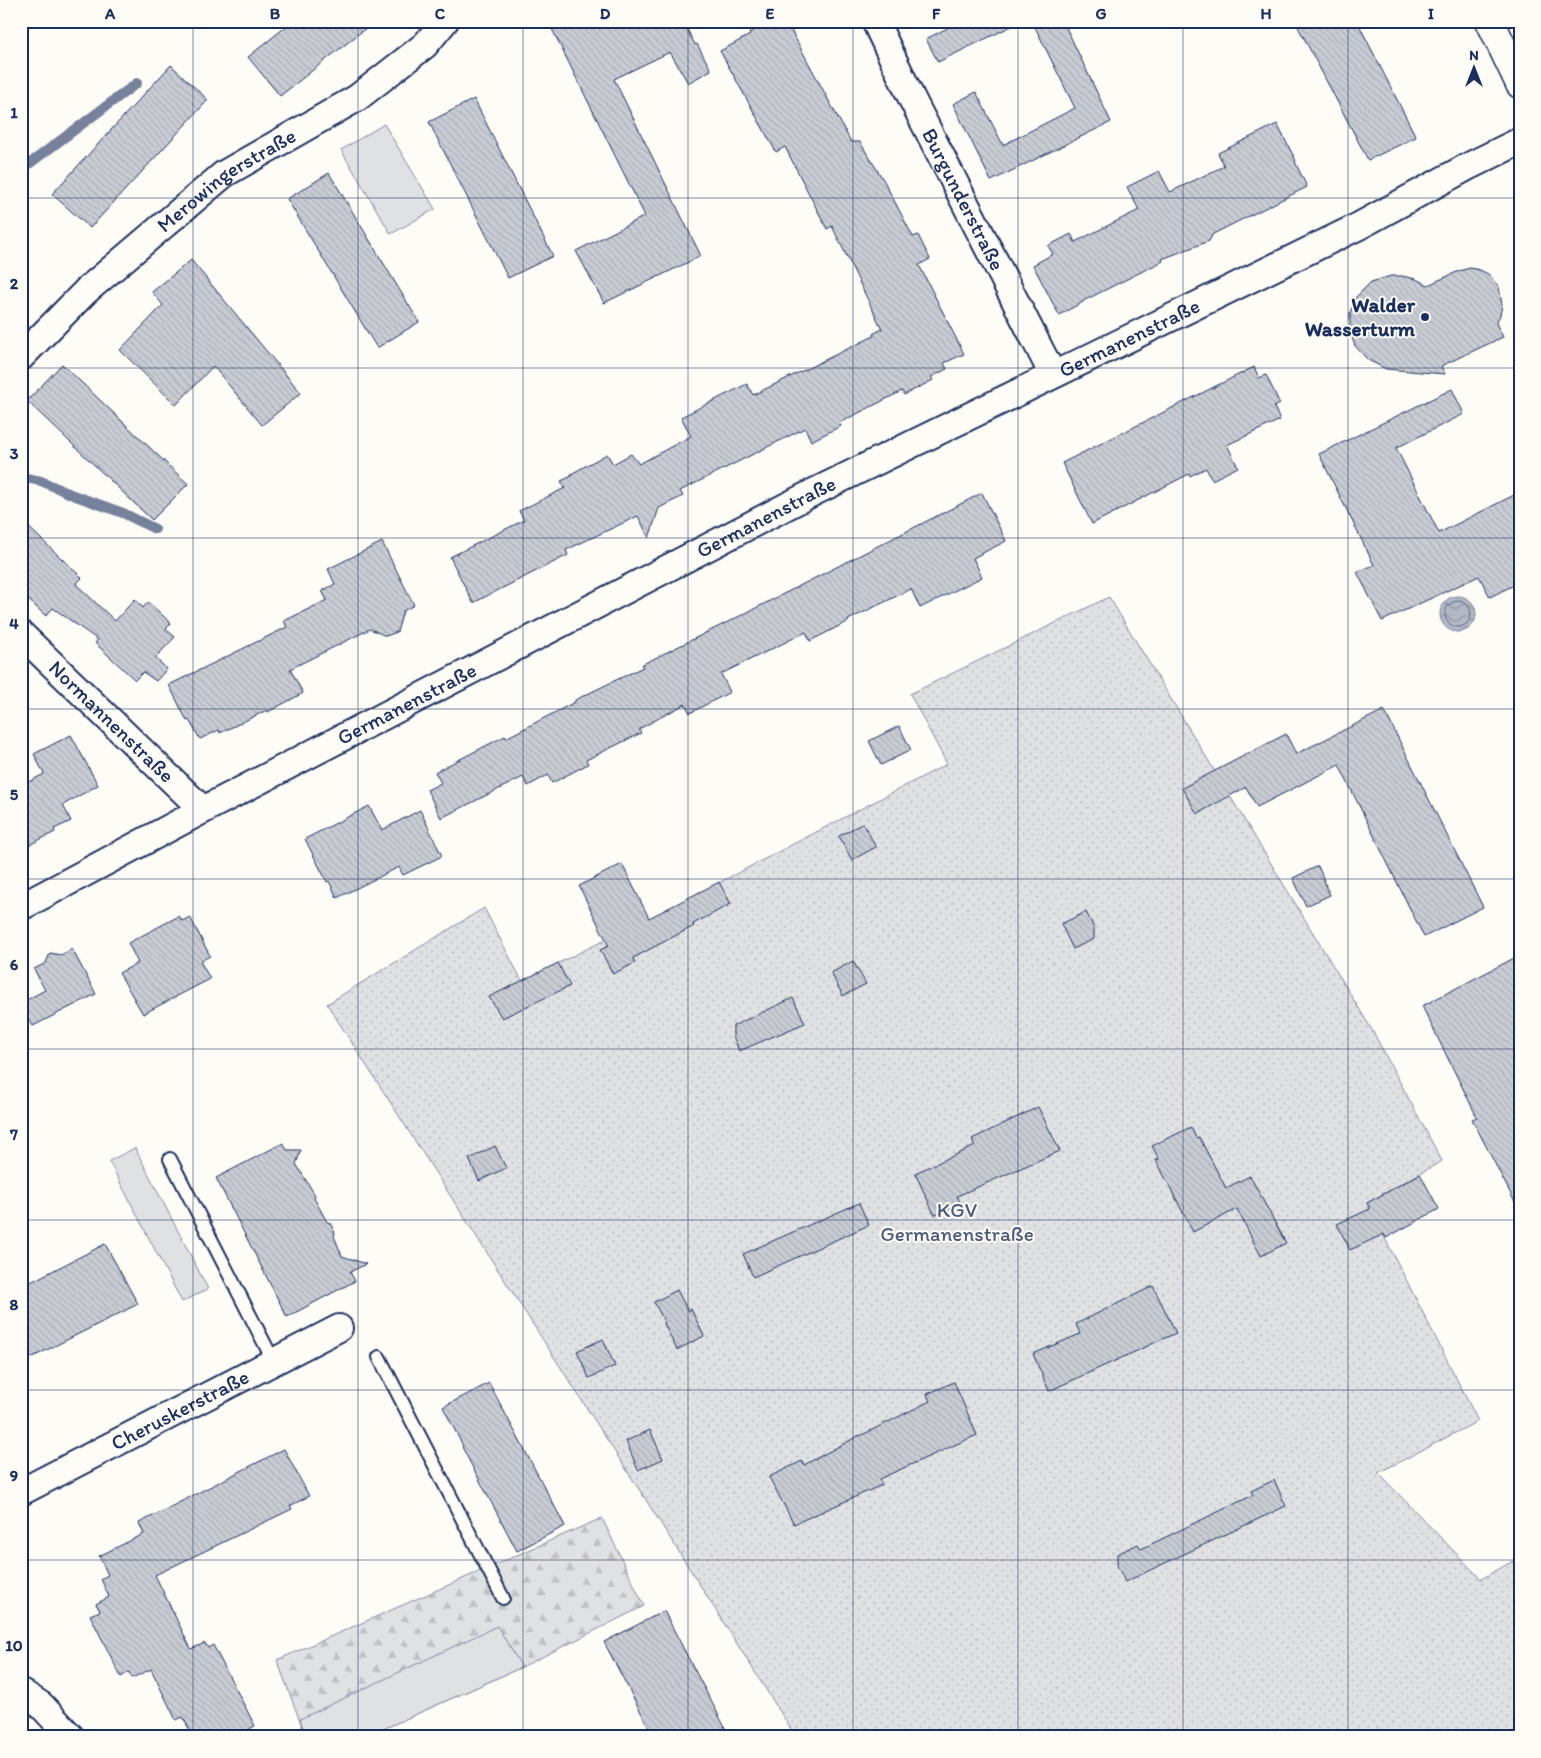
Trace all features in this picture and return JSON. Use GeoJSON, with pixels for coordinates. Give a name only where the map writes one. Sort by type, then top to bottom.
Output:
{"type":"FeatureCollection","features":[{"type":"Feature","properties":{"kind":"main road"},"geometry":{"type":"LineString","coordinates":[[1490,21],[1520,84]]}},
{"type":"Feature","properties":{"kind":"street","name":"Merowingerstraße"},"geometry":{"type":"LineString","coordinates":[[21,357],[86,291],[224,174],[357,98],[424,45],[445,21]]}},
{"type":"Feature","properties":{"kind":"street","name":"Burgunderstraße"},"geometry":{"type":"LineString","coordinates":[[875,21],[912,99],[1053,375]]}},
{"type":"Feature","properties":{"kind":"street","name":"Germanenstraße"},"geometry":{"type":"LineString","coordinates":[[21,908],[203,810],[814,492],[1359,226],[1520,140]]}},
{"type":"Feature","properties":{"kind":"street","name":"Normannenstraße"},"geometry":{"type":"LineString","coordinates":[[21,634],[203,810]]}},
{"type":"Feature","properties":{"kind":"street","name":"Cheruskerstraße"},"geometry":{"type":"LineString","coordinates":[[21,1492],[339,1328]]}},
{"type":"Feature","properties":{"kind":"street"},"geometry":{"type":"LineString","coordinates":[[21,1692],[41,1705],[71,1737]]}},
{"type":"Feature","properties":{"kind":"lane"},"geometry":{"type":"LineString","coordinates":[[170,1158],[274,1362]]}},
{"type":"Feature","properties":{"kind":"lane"},"geometry":{"type":"LineString","coordinates":[[379,1357],[503,1598]]}},
{"type":"Feature","properties":{"kind":"green space"},"geometry":{"type":"Polygon","coordinates":[[[384,124],[435,209],[391,234],[341,150],[384,124]]]}},
{"type":"Feature","properties":{"kind":"green space","name":"KGV Germanenstraße"},"geometry":{"type":"Polygon","coordinates":[[[1109,597],[1372,1030],[1442,1161],[1367,1203],[1478,1421],[1378,1473],[1481,1579],[1520,1557],[1520,1724],[1509,1737],[796,1737],[327,1004],[484,908],[522,981],[682,902],[947,764],[910,694],[1109,597]]]}},
{"type":"Feature","properties":{"kind":"green space"},"geometry":{"type":"Polygon","coordinates":[[[135,1148],[208,1289],[182,1302],[109,1161],[135,1148]]]}},
{"type":"Feature","properties":{"kind":"green space"},"geometry":{"type":"Polygon","coordinates":[[[602,1518],[644,1606],[522,1667],[365,1737],[306,1737],[277,1660],[602,1518]]]}},
{"type":"Feature","properties":{"kind":"green space"},"geometry":{"type":"Polygon","coordinates":[[[497,1626],[522,1667],[365,1737],[306,1737],[300,1719],[497,1626]]]}},
{"type":"Feature","properties":{"kind":"water"},"geometry":{"type":"Polygon","coordinates":[[[1458,596],[1470,602],[1476,614],[1470,626],[1458,632],[1446,626],[1440,614],[1446,602],[1458,596]]]}},
{"type":"Feature","properties":{"kind":"building"},"geometry":{"type":"Polygon","coordinates":[[[293,21],[375,21],[280,96],[248,57],[293,21]]]}},
{"type":"Feature","properties":{"kind":"building"},"geometry":{"type":"Polygon","coordinates":[[[548,21],[683,21],[711,70],[688,83],[670,52],[614,79],[701,256],[604,303],[576,251],[645,216],[548,21]]]}},
{"type":"Feature","properties":{"kind":"building"},"geometry":{"type":"Polygon","coordinates":[[[774,21],[786,21],[851,142],[860,142],[884,181],[913,237],[918,235],[930,259],[919,265],[964,354],[944,363],[947,369],[931,377],[933,380],[904,395],[902,391],[839,423],[841,426],[811,441],[805,428],[680,491],[683,496],[659,508],[649,538],[638,516],[566,550],[568,555],[473,603],[450,557],[524,520],[519,511],[565,488],[561,481],[572,476],[571,474],[607,454],[613,464],[631,454],[639,464],[691,436],[681,417],[747,384],[753,395],[874,336],[873,334],[882,329],[832,226],[827,229],[785,147],[776,152],[720,51],[750,35],[749,33],[774,21]]]}},
{"type":"Feature","properties":{"kind":"building"},"geometry":{"type":"Polygon","coordinates":[[[961,21],[1022,21],[938,62],[926,39],[961,21]]]}},
{"type":"Feature","properties":{"kind":"building"},"geometry":{"type":"Polygon","coordinates":[[[1032,21],[1063,21],[1111,122],[991,181],[953,104],[976,92],[1003,145],[1075,108],[1032,21]]]}},
{"type":"Feature","properties":{"kind":"building"},"geometry":{"type":"Polygon","coordinates":[[[1295,21],[1357,21],[1416,137],[1368,160],[1295,21]]]}},
{"type":"Feature","properties":{"kind":"building"},"geometry":{"type":"Polygon","coordinates":[[[171,65],[208,100],[90,228],[52,194],[171,65]]]}},
{"type":"Feature","properties":{"kind":"building"},"geometry":{"type":"Polygon","coordinates":[[[474,99],[553,256],[508,278],[429,122],[474,99]]]}},
{"type":"Feature","properties":{"kind":"building"},"geometry":{"type":"Polygon","coordinates":[[[1277,124],[1307,187],[1213,234],[1209,241],[1162,259],[1163,261],[1059,315],[1033,265],[1053,254],[1048,246],[1071,234],[1075,242],[1139,210],[1127,187],[1159,171],[1170,192],[1224,166],[1218,153],[1277,124]]]}},
{"type":"Feature","properties":{"kind":"building"},"geometry":{"type":"Polygon","coordinates":[[[329,173],[419,322],[377,348],[287,199],[329,173]]]}},
{"type":"Feature","properties":{"kind":"building"},"geometry":{"type":"Polygon","coordinates":[[[191,260],[301,393],[262,425],[213,366],[176,405],[120,350],[163,305],[152,292],[191,260]]]}},
{"type":"Feature","properties":{"kind":"building","name":"Walder Wasserturm"},"geometry":{"type":"Polygon","coordinates":[[[1470,268],[1488,274],[1499,287],[1502,305],[1496,323],[1503,337],[1441,366],[1445,374],[1386,369],[1368,360],[1355,346],[1350,332],[1350,313],[1355,298],[1371,282],[1391,276],[1402,276],[1416,279],[1428,285],[1470,268]]]}},
{"type":"Feature","properties":{"kind":"building"},"geometry":{"type":"Polygon","coordinates":[[[62,364],[188,484],[152,520],[27,401],[62,364]]]}},
{"type":"Feature","properties":{"kind":"building"},"geometry":{"type":"Polygon","coordinates":[[[1254,367],[1259,378],[1266,375],[1280,404],[1274,407],[1280,420],[1227,445],[1238,467],[1212,480],[1206,468],[1190,476],[1189,474],[1092,524],[1062,463],[1254,367]]]}},
{"type":"Feature","properties":{"kind":"building"},"geometry":{"type":"Polygon","coordinates":[[[1452,389],[1464,414],[1396,448],[1439,533],[1520,492],[1520,582],[1490,597],[1479,576],[1382,621],[1357,572],[1374,565],[1319,454],[1452,389]]]}},
{"type":"Feature","properties":{"kind":"building"},"geometry":{"type":"Polygon","coordinates":[[[982,493],[1006,541],[973,558],[982,577],[920,608],[911,589],[810,641],[806,632],[721,674],[730,692],[690,713],[685,704],[639,729],[641,733],[586,760],[588,764],[552,783],[548,775],[528,786],[523,777],[441,818],[427,790],[441,783],[435,772],[505,736],[506,738],[575,702],[575,700],[643,667],[641,665],[982,493]]]}},
{"type":"Feature","properties":{"kind":"building"},"geometry":{"type":"Polygon","coordinates":[[[21,520],[82,578],[76,584],[115,621],[135,599],[143,608],[148,602],[171,623],[166,629],[175,637],[155,658],[167,669],[156,681],[143,672],[135,680],[95,643],[98,640],[53,608],[46,616],[21,593],[21,520]]]}},
{"type":"Feature","properties":{"kind":"building"},"geometry":{"type":"Polygon","coordinates":[[[382,542],[414,605],[403,611],[397,632],[386,636],[370,629],[290,669],[303,693],[268,712],[267,710],[220,733],[219,730],[200,739],[189,720],[187,721],[169,685],[287,627],[284,621],[327,600],[322,591],[335,584],[328,569],[382,542]]]}},
{"type":"Feature","properties":{"kind":"building"},"geometry":{"type":"Polygon","coordinates":[[[1384,710],[1483,907],[1424,937],[1339,765],[1257,807],[1246,787],[1197,814],[1182,788],[1286,734],[1296,754],[1384,710]]]}},
{"type":"Feature","properties":{"kind":"building"},"geometry":{"type":"Polygon","coordinates":[[[899,726],[911,750],[881,765],[869,741],[899,726]]]}},
{"type":"Feature","properties":{"kind":"building"},"geometry":{"type":"Polygon","coordinates":[[[71,735],[98,785],[63,805],[71,821],[54,829],[55,832],[21,849],[21,786],[44,774],[34,754],[71,735]]]}},
{"type":"Feature","properties":{"kind":"building"},"geometry":{"type":"Polygon","coordinates":[[[369,806],[382,830],[420,810],[442,856],[403,875],[399,867],[337,898],[305,839],[369,806]]]}},
{"type":"Feature","properties":{"kind":"building"},"geometry":{"type":"Polygon","coordinates":[[[863,823],[876,847],[852,860],[839,836],[863,823]]]}},
{"type":"Feature","properties":{"kind":"building"},"geometry":{"type":"Polygon","coordinates":[[[622,864],[649,918],[719,882],[731,904],[633,958],[635,963],[613,974],[600,950],[609,946],[579,886],[622,864]]]}},
{"type":"Feature","properties":{"kind":"building"},"geometry":{"type":"Polygon","coordinates":[[[1318,866],[1330,895],[1306,906],[1293,878],[1318,866]]]}},
{"type":"Feature","properties":{"kind":"building"},"geometry":{"type":"Polygon","coordinates":[[[1086,912],[1094,928],[1094,939],[1073,949],[1061,924],[1086,912]]]}},
{"type":"Feature","properties":{"kind":"building"},"geometry":{"type":"Polygon","coordinates":[[[179,916],[182,921],[190,917],[210,956],[200,961],[210,979],[143,1014],[119,973],[138,963],[128,943],[179,916]]]}},
{"type":"Feature","properties":{"kind":"building"},"geometry":{"type":"Polygon","coordinates":[[[72,949],[96,994],[33,1026],[21,1009],[21,1003],[45,990],[34,969],[46,963],[50,953],[61,955],[72,949]]]}},
{"type":"Feature","properties":{"kind":"building"},"geometry":{"type":"Polygon","coordinates":[[[1520,955],[1520,1212],[1472,1119],[1477,1117],[1422,1006],[1520,955]]]}},
{"type":"Feature","properties":{"kind":"building"},"geometry":{"type":"Polygon","coordinates":[[[853,961],[866,984],[843,996],[831,973],[853,961]]]}},
{"type":"Feature","properties":{"kind":"building"},"geometry":{"type":"Polygon","coordinates":[[[558,963],[570,986],[502,1018],[489,997],[558,963]]]}},
{"type":"Feature","properties":{"kind":"building"},"geometry":{"type":"Polygon","coordinates":[[[793,998],[805,1023],[739,1051],[733,1036],[733,1026],[793,998]]]}},
{"type":"Feature","properties":{"kind":"building"},"geometry":{"type":"Polygon","coordinates":[[[1038,1107],[1060,1151],[957,1196],[961,1204],[936,1215],[934,1214],[915,1173],[975,1146],[972,1139],[1038,1107]]]}},
{"type":"Feature","properties":{"kind":"building"},"geometry":{"type":"Polygon","coordinates":[[[1191,1127],[1196,1138],[1199,1137],[1226,1188],[1250,1176],[1286,1243],[1261,1256],[1237,1209],[1193,1232],[1156,1160],[1159,1159],[1152,1146],[1191,1127]]]}},
{"type":"Feature","properties":{"kind":"building"},"geometry":{"type":"Polygon","coordinates":[[[283,1143],[287,1150],[301,1150],[296,1164],[315,1195],[314,1198],[327,1222],[330,1223],[335,1233],[334,1236],[342,1256],[366,1264],[350,1272],[355,1281],[287,1317],[216,1178],[283,1143]]]}},
{"type":"Feature","properties":{"kind":"building"},"geometry":{"type":"Polygon","coordinates":[[[495,1146],[506,1168],[479,1181],[469,1159],[495,1146]]]}},
{"type":"Feature","properties":{"kind":"building"},"geometry":{"type":"Polygon","coordinates":[[[1420,1174],[1439,1209],[1386,1238],[1384,1234],[1350,1250],[1337,1224],[1370,1209],[1367,1203],[1420,1174]]]}},
{"type":"Feature","properties":{"kind":"building"},"geometry":{"type":"Polygon","coordinates":[[[859,1203],[869,1225],[753,1277],[743,1254],[859,1203]]]}},
{"type":"Feature","properties":{"kind":"building"},"geometry":{"type":"Polygon","coordinates":[[[105,1244],[138,1304],[21,1363],[21,1287],[105,1244]]]}},
{"type":"Feature","properties":{"kind":"building"},"geometry":{"type":"Polygon","coordinates":[[[1153,1286],[1176,1333],[1049,1391],[1033,1354],[1080,1334],[1076,1324],[1153,1286]]]}},
{"type":"Feature","properties":{"kind":"building"},"geometry":{"type":"Polygon","coordinates":[[[677,1290],[688,1311],[691,1309],[704,1336],[677,1350],[654,1302],[677,1290]]]}},
{"type":"Feature","properties":{"kind":"building"},"geometry":{"type":"Polygon","coordinates":[[[603,1339],[615,1366],[589,1378],[577,1351],[603,1339]]]}},
{"type":"Feature","properties":{"kind":"building"},"geometry":{"type":"Polygon","coordinates":[[[954,1382],[977,1435],[879,1479],[882,1485],[794,1524],[769,1477],[802,1461],[804,1465],[930,1401],[927,1394],[954,1382]]]}},
{"type":"Feature","properties":{"kind":"building"},"geometry":{"type":"Polygon","coordinates":[[[489,1383],[565,1526],[517,1551],[443,1407],[489,1383]]]}},
{"type":"Feature","properties":{"kind":"building"},"geometry":{"type":"Polygon","coordinates":[[[650,1430],[663,1459],[638,1470],[626,1441],[650,1430]]]}},
{"type":"Feature","properties":{"kind":"building"},"geometry":{"type":"Polygon","coordinates":[[[284,1449],[309,1496],[290,1506],[292,1509],[155,1575],[191,1649],[205,1643],[208,1648],[213,1645],[255,1726],[235,1737],[193,1737],[183,1717],[176,1720],[151,1669],[132,1678],[129,1672],[121,1677],[90,1615],[100,1611],[96,1604],[109,1597],[101,1579],[108,1575],[99,1556],[144,1534],[139,1523],[284,1449]]]}},
{"type":"Feature","properties":{"kind":"building"},"geometry":{"type":"Polygon","coordinates":[[[1274,1480],[1286,1506],[1125,1582],[1117,1565],[1117,1554],[1138,1544],[1141,1549],[1253,1495],[1251,1491],[1274,1480]]]}},
{"type":"Feature","properties":{"kind":"building"},"geometry":{"type":"Polygon","coordinates":[[[664,1611],[730,1737],[654,1737],[604,1642],[664,1611]]]}},
{"type":"Feature","properties":{"kind":"waterway"},"geometry":{"type":"LineString","coordinates":[[21,170],[137,83]]}},
{"type":"Feature","properties":{"kind":"waterway"},"geometry":{"type":"LineString","coordinates":[[21,477],[41,481],[123,513],[155,529]]}},
{"type":"Feature","properties":{"kind":"place","name":"Walder Wasserturm"},"geometry":{"type":"Point","coordinates":[1425,317]}}]}
